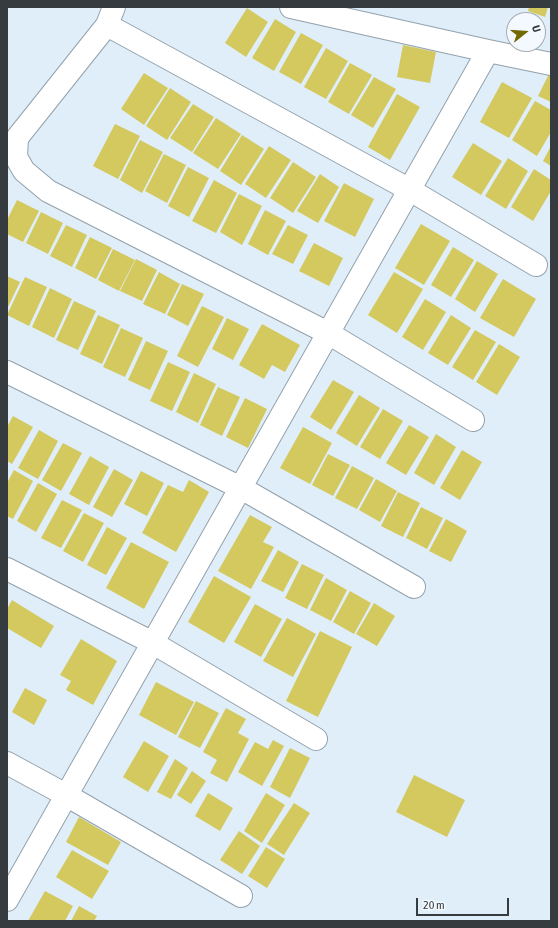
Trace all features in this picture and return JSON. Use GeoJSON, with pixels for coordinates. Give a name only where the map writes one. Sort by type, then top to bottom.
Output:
{"type":"FeatureCollection","features":[{"type":"Feature","properties":{"kind":"street"},"geometry":{"type":"LineString","coordinates":[[291,7],[488,52],[551,64]]}},
{"type":"Feature","properties":{"kind":"street"},"geometry":{"type":"LineString","coordinates":[[473,420],[328,334],[48,191],[24,171],[16,157],[17,138],[111,16],[536,265]]}},
{"type":"Feature","properties":{"kind":"street"},"geometry":{"type":"LineString","coordinates":[[7,900],[488,52]]}},
{"type":"Feature","properties":{"kind":"street"},"geometry":{"type":"LineString","coordinates":[[7,372],[240,488],[414,587]]}},
{"type":"Feature","properties":{"kind":"street"},"geometry":{"type":"LineString","coordinates":[[7,569],[153,643],[316,739]]}},
{"type":"Feature","properties":{"kind":"street"},"geometry":{"type":"LineString","coordinates":[[7,764],[66,795],[241,896]]}},
{"type":"Feature","properties":{"kind":"building"},"geometry":{"type":"Polygon","coordinates":[[[529,7],[548,7],[546,14],[546,12],[528,11],[529,7]]]}},
{"type":"Feature","properties":{"kind":"building"},"geometry":{"type":"Polygon","coordinates":[[[247,8],[268,22],[246,57],[225,43],[247,8]]]}},
{"type":"Feature","properties":{"kind":"building"},"geometry":{"type":"Polygon","coordinates":[[[275,19],[296,32],[274,71],[252,58],[275,19]]]}},
{"type":"Feature","properties":{"kind":"building"},"geometry":{"type":"Polygon","coordinates":[[[301,33],[323,45],[301,84],[279,72],[301,33]]]}},
{"type":"Feature","properties":{"kind":"building"},"geometry":{"type":"Polygon","coordinates":[[[403,45],[436,52],[430,83],[397,77],[403,45]]]}},
{"type":"Feature","properties":{"kind":"building"},"geometry":{"type":"Polygon","coordinates":[[[326,48],[348,61],[326,99],[304,87],[326,48]]]}},
{"type":"Feature","properties":{"kind":"building"},"geometry":{"type":"Polygon","coordinates":[[[350,63],[372,75],[349,114],[328,102],[350,63]]]}},
{"type":"Feature","properties":{"kind":"building"},"geometry":{"type":"Polygon","coordinates":[[[550,72],[551,73],[551,102],[538,96],[550,72]]]}},
{"type":"Feature","properties":{"kind":"building"},"geometry":{"type":"Polygon","coordinates":[[[144,73],[168,88],[144,125],[121,109],[144,73]]]}},
{"type":"Feature","properties":{"kind":"building"},"geometry":{"type":"Polygon","coordinates":[[[374,77],[396,89],[373,128],[351,115],[374,77]]]}},
{"type":"Feature","properties":{"kind":"building"},"geometry":{"type":"Polygon","coordinates":[[[502,82],[532,98],[509,138],[480,122],[502,82]]]}},
{"type":"Feature","properties":{"kind":"building"},"geometry":{"type":"Polygon","coordinates":[[[170,88],[191,102],[167,140],[146,126],[170,88]]]}},
{"type":"Feature","properties":{"kind":"building"},"geometry":{"type":"Polygon","coordinates":[[[397,94],[420,107],[390,160],[368,147],[397,94]]]}},
{"type":"Feature","properties":{"kind":"building"},"geometry":{"type":"Polygon","coordinates":[[[535,101],[551,110],[551,132],[537,156],[512,140],[535,101]]]}},
{"type":"Feature","properties":{"kind":"building"},"geometry":{"type":"Polygon","coordinates":[[[193,104],[214,117],[192,152],[170,138],[193,104]]]}},
{"type":"Feature","properties":{"kind":"building"},"geometry":{"type":"Polygon","coordinates":[[[216,118],[241,134],[218,169],[193,153],[216,118]]]}},
{"type":"Feature","properties":{"kind":"building"},"geometry":{"type":"Polygon","coordinates":[[[115,124],[140,136],[118,179],[93,166],[115,124]]]}},
{"type":"Feature","properties":{"kind":"building"},"geometry":{"type":"Polygon","coordinates":[[[242,135],[264,149],[241,185],[220,171],[242,135]]]}},
{"type":"Feature","properties":{"kind":"building"},"geometry":{"type":"Polygon","coordinates":[[[140,140],[163,152],[142,193],[120,180],[140,140]]]}},
{"type":"Feature","properties":{"kind":"building"},"geometry":{"type":"Polygon","coordinates":[[[473,143],[502,161],[481,195],[452,177],[473,143]]]}},
{"type":"Feature","properties":{"kind":"building"},"geometry":{"type":"Polygon","coordinates":[[[269,146],[291,160],[266,198],[245,184],[269,146]]]}},
{"type":"Feature","properties":{"kind":"building"},"geometry":{"type":"Polygon","coordinates":[[[551,146],[551,166],[543,161],[551,146]]]}},
{"type":"Feature","properties":{"kind":"building"},"geometry":{"type":"Polygon","coordinates":[[[164,154],[186,165],[167,203],[145,191],[164,154]]]}},
{"type":"Feature","properties":{"kind":"building"},"geometry":{"type":"Polygon","coordinates":[[[508,158],[528,171],[506,209],[485,196],[508,158]]]}},
{"type":"Feature","properties":{"kind":"building"},"geometry":{"type":"Polygon","coordinates":[[[293,162],[316,177],[293,213],[270,198],[293,162]]]}},
{"type":"Feature","properties":{"kind":"building"},"geometry":{"type":"Polygon","coordinates":[[[188,167],[209,178],[189,217],[168,206],[188,167]]]}},
{"type":"Feature","properties":{"kind":"building"},"geometry":{"type":"Polygon","coordinates":[[[534,169],[551,180],[551,191],[533,221],[511,207],[534,169]]]}},
{"type":"Feature","properties":{"kind":"building"},"geometry":{"type":"Polygon","coordinates":[[[320,174],[339,187],[318,223],[297,211],[320,174]]]}},
{"type":"Feature","properties":{"kind":"building"},"geometry":{"type":"Polygon","coordinates":[[[214,180],[237,193],[216,233],[192,221],[214,180]]]}},
{"type":"Feature","properties":{"kind":"building"},"geometry":{"type":"Polygon","coordinates":[[[344,183],[374,199],[355,237],[324,221],[344,183]]]}},
{"type":"Feature","properties":{"kind":"building"},"geometry":{"type":"Polygon","coordinates":[[[239,194],[262,206],[242,245],[220,232],[239,194]]]}},
{"type":"Feature","properties":{"kind":"building"},"geometry":{"type":"Polygon","coordinates":[[[17,200],[39,211],[23,242],[7,234],[7,220],[17,200]]]}},
{"type":"Feature","properties":{"kind":"building"},"geometry":{"type":"Polygon","coordinates":[[[265,210],[286,221],[268,255],[248,244],[265,210]]]}},
{"type":"Feature","properties":{"kind":"building"},"geometry":{"type":"Polygon","coordinates":[[[41,212],[63,223],[48,254],[26,243],[41,212]]]}},
{"type":"Feature","properties":{"kind":"building"},"geometry":{"type":"Polygon","coordinates":[[[421,224],[450,241],[424,285],[395,268],[421,224]]]}},
{"type":"Feature","properties":{"kind":"building"},"geometry":{"type":"Polygon","coordinates":[[[66,225],[87,235],[72,267],[50,256],[66,225]]]}},
{"type":"Feature","properties":{"kind":"building"},"geometry":{"type":"Polygon","coordinates":[[[288,225],[308,235],[293,264],[272,254],[288,225]]]}},
{"type":"Feature","properties":{"kind":"building"},"geometry":{"type":"Polygon","coordinates":[[[90,237],[112,248],[96,279],[75,268],[90,237]]]}},
{"type":"Feature","properties":{"kind":"building"},"geometry":{"type":"Polygon","coordinates":[[[314,243],[343,258],[329,286],[299,271],[314,243]]]}},
{"type":"Feature","properties":{"kind":"building"},"geometry":{"type":"Polygon","coordinates":[[[453,247],[474,260],[451,297],[431,285],[453,247]]]}},
{"type":"Feature","properties":{"kind":"building"},"geometry":{"type":"Polygon","coordinates":[[[113,249],[135,260],[119,291],[98,280],[113,249]]]}},
{"type":"Feature","properties":{"kind":"building"},"geometry":{"type":"Polygon","coordinates":[[[136,259],[157,270],[142,301],[120,291],[136,259]]]}},
{"type":"Feature","properties":{"kind":"building"},"geometry":{"type":"Polygon","coordinates":[[[477,261],[498,274],[475,312],[455,299],[477,261]]]}},
{"type":"Feature","properties":{"kind":"building"},"geometry":{"type":"Polygon","coordinates":[[[159,272],[180,284],[165,314],[143,304],[159,272]]]}},
{"type":"Feature","properties":{"kind":"building"},"geometry":{"type":"Polygon","coordinates":[[[394,272],[423,289],[397,333],[368,315],[394,272]]]}},
{"type":"Feature","properties":{"kind":"building"},"geometry":{"type":"Polygon","coordinates":[[[7,276],[20,282],[7,309],[7,276]]]}},
{"type":"Feature","properties":{"kind":"building"},"geometry":{"type":"Polygon","coordinates":[[[25,277],[47,287],[29,326],[7,315],[25,277]]]}},
{"type":"Feature","properties":{"kind":"building"},"geometry":{"type":"Polygon","coordinates":[[[503,279],[536,299],[514,337],[480,318],[503,279]]]}},
{"type":"Feature","properties":{"kind":"building"},"geometry":{"type":"Polygon","coordinates":[[[182,284],[204,294],[188,326],[167,315],[182,284]]]}},
{"type":"Feature","properties":{"kind":"building"},"geometry":{"type":"Polygon","coordinates":[[[50,288],[72,299],[54,338],[32,327],[50,288]]]}},
{"type":"Feature","properties":{"kind":"building"},"geometry":{"type":"Polygon","coordinates":[[[425,299],[446,312],[423,350],[402,337],[425,299]]]}},
{"type":"Feature","properties":{"kind":"building"},"geometry":{"type":"Polygon","coordinates":[[[74,301],[96,311],[78,350],[56,340],[74,301]]]}},
{"type":"Feature","properties":{"kind":"building"},"geometry":{"type":"Polygon","coordinates":[[[202,306],[224,317],[198,367],[177,356],[202,306]]]}},
{"type":"Feature","properties":{"kind":"building"},"geometry":{"type":"Polygon","coordinates":[[[98,315],[120,325],[102,364],[80,354],[98,315]]]}},
{"type":"Feature","properties":{"kind":"building"},"geometry":{"type":"Polygon","coordinates":[[[451,315],[471,328],[448,365],[428,353],[451,315]]]}},
{"type":"Feature","properties":{"kind":"building"},"geometry":{"type":"Polygon","coordinates":[[[227,318],[249,329],[233,360],[212,349],[227,318]]]}},
{"type":"Feature","properties":{"kind":"building"},"geometry":{"type":"Polygon","coordinates":[[[262,324],[300,345],[285,372],[272,365],[264,379],[239,365],[262,324]]]}},
{"type":"Feature","properties":{"kind":"building"},"geometry":{"type":"Polygon","coordinates":[[[121,328],[143,338],[125,377],[103,367],[121,328]]]}},
{"type":"Feature","properties":{"kind":"building"},"geometry":{"type":"Polygon","coordinates":[[[475,330],[496,342],[473,380],[452,367],[475,330]]]}},
{"type":"Feature","properties":{"kind":"building"},"geometry":{"type":"Polygon","coordinates":[[[146,341],[168,351],[150,390],[128,380],[146,341]]]}},
{"type":"Feature","properties":{"kind":"building"},"geometry":{"type":"Polygon","coordinates":[[[499,344],[520,357],[497,395],[476,382],[499,344]]]}},
{"type":"Feature","properties":{"kind":"building"},"geometry":{"type":"Polygon","coordinates":[[[168,362],[190,372],[172,411],[150,401],[168,362]]]}},
{"type":"Feature","properties":{"kind":"building"},"geometry":{"type":"Polygon","coordinates":[[[194,373],[216,384],[198,423],[176,412],[194,373]]]}},
{"type":"Feature","properties":{"kind":"building"},"geometry":{"type":"Polygon","coordinates":[[[333,380],[354,392],[331,430],[310,417],[333,380]]]}},
{"type":"Feature","properties":{"kind":"building"},"geometry":{"type":"Polygon","coordinates":[[[218,387],[240,397],[222,436],[200,425],[218,387]]]}},
{"type":"Feature","properties":{"kind":"building"},"geometry":{"type":"Polygon","coordinates":[[[359,395],[380,408],[357,446],[336,433],[359,395]]]}},
{"type":"Feature","properties":{"kind":"building"},"geometry":{"type":"Polygon","coordinates":[[[245,398],[267,409],[248,448],[226,437],[245,398]]]}},
{"type":"Feature","properties":{"kind":"building"},"geometry":{"type":"Polygon","coordinates":[[[383,409],[403,421],[380,459],[360,447],[383,409]]]}},
{"type":"Feature","properties":{"kind":"building"},"geometry":{"type":"Polygon","coordinates":[[[13,416],[33,427],[12,464],[7,461],[7,427],[13,416]]]}},
{"type":"Feature","properties":{"kind":"building"},"geometry":{"type":"Polygon","coordinates":[[[409,425],[429,437],[406,475],[386,463],[409,425]]]}},
{"type":"Feature","properties":{"kind":"building"},"geometry":{"type":"Polygon","coordinates":[[[303,427],[332,443],[310,484],[280,468],[303,427]]]}},
{"type":"Feature","properties":{"kind":"building"},"geometry":{"type":"Polygon","coordinates":[[[39,430],[58,441],[38,479],[18,468],[39,430]]]}},
{"type":"Feature","properties":{"kind":"building"},"geometry":{"type":"Polygon","coordinates":[[[436,434],[456,447],[434,485],[414,473],[436,434]]]}},
{"type":"Feature","properties":{"kind":"building"},"geometry":{"type":"Polygon","coordinates":[[[63,443],[82,453],[61,491],[42,480],[63,443]]]}},
{"type":"Feature","properties":{"kind":"building"},"geometry":{"type":"Polygon","coordinates":[[[462,450],[482,462],[460,500],[440,488],[462,450]]]}},
{"type":"Feature","properties":{"kind":"building"},"geometry":{"type":"Polygon","coordinates":[[[328,454],[350,465],[333,496],[312,485],[328,454]]]}},
{"type":"Feature","properties":{"kind":"building"},"geometry":{"type":"Polygon","coordinates":[[[90,456],[109,467],[89,505],[69,494],[90,456]]]}},
{"type":"Feature","properties":{"kind":"building"},"geometry":{"type":"Polygon","coordinates":[[[352,466],[374,478],[357,509],[335,498],[352,466]]]}},
{"type":"Feature","properties":{"kind":"building"},"geometry":{"type":"Polygon","coordinates":[[[114,469],[133,480],[112,517],[93,507],[114,469]]]}},
{"type":"Feature","properties":{"kind":"building"},"geometry":{"type":"Polygon","coordinates":[[[14,470],[33,481],[13,519],[7,516],[7,483],[14,470]]]}},
{"type":"Feature","properties":{"kind":"building"},"geometry":{"type":"Polygon","coordinates":[[[141,471],[164,483],[147,516],[124,504],[141,471]]]}},
{"type":"Feature","properties":{"kind":"building"},"geometry":{"type":"Polygon","coordinates":[[[376,479],[397,491],[380,522],[359,510],[376,479]]]}},
{"type":"Feature","properties":{"kind":"building"},"geometry":{"type":"Polygon","coordinates":[[[189,480],[209,492],[176,552],[142,533],[168,485],[183,492],[189,480]]]}},
{"type":"Feature","properties":{"kind":"building"},"geometry":{"type":"Polygon","coordinates":[[[38,483],[57,494],[36,532],[17,521],[38,483]]]}},
{"type":"Feature","properties":{"kind":"building"},"geometry":{"type":"Polygon","coordinates":[[[398,492],[420,503],[403,537],[381,526],[398,492]]]}},
{"type":"Feature","properties":{"kind":"building"},"geometry":{"type":"Polygon","coordinates":[[[62,500],[82,510],[61,548],[41,538],[62,500]]]}},
{"type":"Feature","properties":{"kind":"building"},"geometry":{"type":"Polygon","coordinates":[[[421,507],[443,518],[427,549],[406,538],[421,507]]]}},
{"type":"Feature","properties":{"kind":"building"},"geometry":{"type":"Polygon","coordinates":[[[84,513],[104,523],[83,562],[63,551],[84,513]]]}},
{"type":"Feature","properties":{"kind":"building"},"geometry":{"type":"Polygon","coordinates":[[[250,515],[272,527],[263,542],[274,547],[251,589],[218,571],[250,515]]]}},
{"type":"Feature","properties":{"kind":"building"},"geometry":{"type":"Polygon","coordinates":[[[446,519],[467,531],[451,562],[429,551],[446,519]]]}},
{"type":"Feature","properties":{"kind":"building"},"geometry":{"type":"Polygon","coordinates":[[[107,527],[127,538],[106,575],[87,565],[107,527]]]}},
{"type":"Feature","properties":{"kind":"building"},"geometry":{"type":"Polygon","coordinates":[[[131,542],[169,562],[144,609],[106,588],[131,542]]]}},
{"type":"Feature","properties":{"kind":"building"},"geometry":{"type":"Polygon","coordinates":[[[278,550],[299,562],[283,592],[261,581],[278,550]]]}},
{"type":"Feature","properties":{"kind":"building"},"geometry":{"type":"Polygon","coordinates":[[[302,564],[324,575],[307,609],[285,598],[302,564]]]}},
{"type":"Feature","properties":{"kind":"building"},"geometry":{"type":"Polygon","coordinates":[[[214,576],[251,597],[224,643],[188,622],[214,576]]]}},
{"type":"Feature","properties":{"kind":"building"},"geometry":{"type":"Polygon","coordinates":[[[326,578],[347,590],[331,621],[310,610],[326,578]]]}},
{"type":"Feature","properties":{"kind":"building"},"geometry":{"type":"Polygon","coordinates":[[[350,591],[371,603],[354,634],[333,622],[350,591]]]}},
{"type":"Feature","properties":{"kind":"building"},"geometry":{"type":"Polygon","coordinates":[[[12,600],[54,626],[41,648],[7,628],[7,609],[12,600]]]}},
{"type":"Feature","properties":{"kind":"building"},"geometry":{"type":"Polygon","coordinates":[[[374,603],[395,616],[377,646],[356,634],[374,603]]]}},
{"type":"Feature","properties":{"kind":"building"},"geometry":{"type":"Polygon","coordinates":[[[255,604],[282,619],[261,657],[234,642],[255,604]]]}},
{"type":"Feature","properties":{"kind":"building"},"geometry":{"type":"Polygon","coordinates":[[[287,618],[316,634],[293,677],[263,661],[287,618]]]}},
{"type":"Feature","properties":{"kind":"building"},"geometry":{"type":"Polygon","coordinates":[[[320,631],[352,647],[318,717],[286,701],[320,631]]]}},
{"type":"Feature","properties":{"kind":"building"},"geometry":{"type":"Polygon","coordinates":[[[81,639],[117,661],[93,705],[66,690],[71,681],[60,675],[81,639]]]}},
{"type":"Feature","properties":{"kind":"building"},"geometry":{"type":"Polygon","coordinates":[[[156,682],[194,702],[176,735],[139,715],[156,682]]]}},
{"type":"Feature","properties":{"kind":"building"},"geometry":{"type":"Polygon","coordinates":[[[25,688],[47,700],[34,725],[12,712],[25,688]]]}},
{"type":"Feature","properties":{"kind":"building"},"geometry":{"type":"Polygon","coordinates":[[[196,701],[219,713],[200,748],[178,737],[196,701]]]}},
{"type":"Feature","properties":{"kind":"building"},"geometry":{"type":"Polygon","coordinates":[[[226,708],[246,719],[238,733],[249,739],[227,782],[210,773],[217,760],[203,752],[226,708]]]}},
{"type":"Feature","properties":{"kind":"building"},"geometry":{"type":"Polygon","coordinates":[[[273,740],[284,746],[262,786],[238,772],[255,742],[268,749],[273,740]]]}},
{"type":"Feature","properties":{"kind":"building"},"geometry":{"type":"Polygon","coordinates":[[[144,741],[169,756],[148,792],[123,777],[144,741]]]}},
{"type":"Feature","properties":{"kind":"building"},"geometry":{"type":"Polygon","coordinates":[[[290,748],[310,758],[290,798],[270,787],[290,748]]]}},
{"type":"Feature","properties":{"kind":"building"},"geometry":{"type":"Polygon","coordinates":[[[175,759],[188,768],[171,799],[157,792],[175,759]]]}},
{"type":"Feature","properties":{"kind":"building"},"geometry":{"type":"Polygon","coordinates":[[[192,771],[206,781],[191,804],[177,795],[192,771]]]}},
{"type":"Feature","properties":{"kind":"building"},"geometry":{"type":"Polygon","coordinates":[[[414,775],[465,800],[447,837],[396,812],[414,775]]]}},
{"type":"Feature","properties":{"kind":"building"},"geometry":{"type":"Polygon","coordinates":[[[208,793],[233,808],[220,831],[195,816],[208,793]]]}},
{"type":"Feature","properties":{"kind":"building"},"geometry":{"type":"Polygon","coordinates":[[[266,793],[285,805],[262,843],[244,831],[266,793]]]}},
{"type":"Feature","properties":{"kind":"building"},"geometry":{"type":"Polygon","coordinates":[[[294,803],[310,813],[284,855],[267,844],[294,803]]]}},
{"type":"Feature","properties":{"kind":"building"},"geometry":{"type":"Polygon","coordinates":[[[79,817],[121,842],[108,865],[66,842],[79,817]]]}},
{"type":"Feature","properties":{"kind":"building"},"geometry":{"type":"Polygon","coordinates":[[[239,831],[260,846],[242,874],[220,860],[239,831]]]}},
{"type":"Feature","properties":{"kind":"building"},"geometry":{"type":"Polygon","coordinates":[[[266,847],[285,859],[267,888],[248,876],[266,847]]]}},
{"type":"Feature","properties":{"kind":"building"},"geometry":{"type":"Polygon","coordinates":[[[72,850],[109,871],[92,899],[56,877],[72,850]]]}},
{"type":"Feature","properties":{"kind":"building"},"geometry":{"type":"Polygon","coordinates":[[[45,891],[73,906],[65,921],[28,921],[45,891]]]}},
{"type":"Feature","properties":{"kind":"building"},"geometry":{"type":"Polygon","coordinates":[[[79,906],[97,916],[94,921],[71,921],[79,906]]]}}]}
